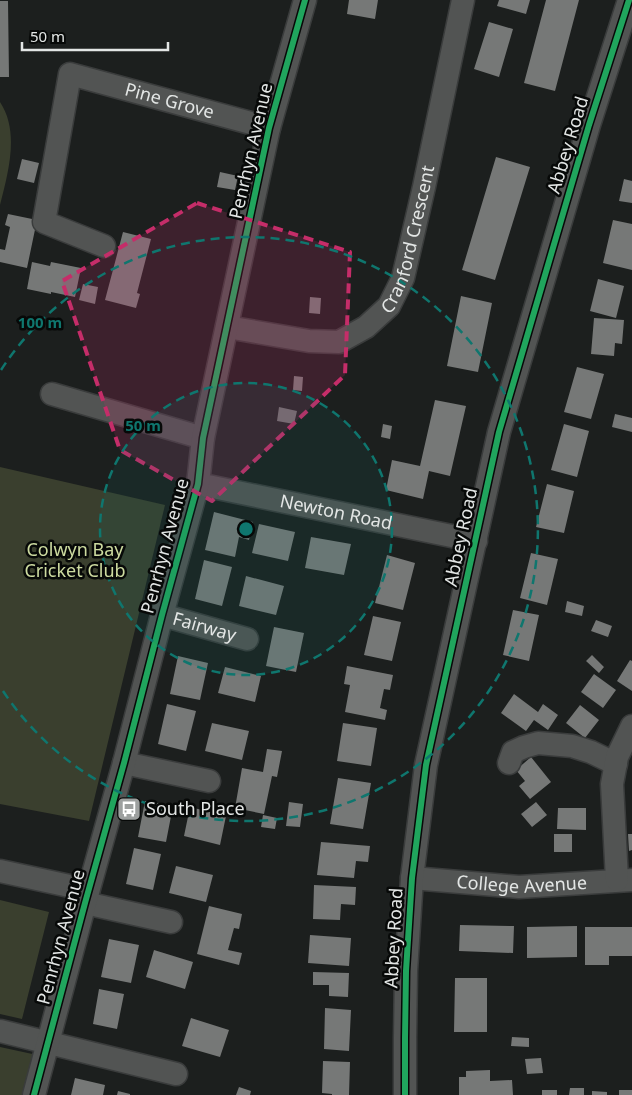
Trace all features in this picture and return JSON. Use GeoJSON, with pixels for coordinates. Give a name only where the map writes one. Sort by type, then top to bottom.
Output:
{"type":"FeatureCollection","features":[{"type":"Feature","properties":{"kind":"street","name":"Penrhyn Avenue"},"geometry":{"type":"LineString","coordinates":[[34,1095],[198,484],[203,438],[269,128],[304,0]]}},
{"type":"Feature","properties":{"kind":"street","name":"Cranford Crescent"},"geometry":{"type":"LineString","coordinates":[[227,326],[309,341],[339,342],[366,327],[389,306],[403,278],[424,187],[462,0]]}},
{"type":"Feature","properties":{"kind":"street","name":"Abbey Road"},"geometry":{"type":"LineString","coordinates":[[405,1095],[406,971],[412,878],[426,765],[499,432],[589,125],[630,0]]}},
{"type":"Feature","properties":{"kind":"street","name":"Pine Grove"},"geometry":{"type":"LineString","coordinates":[[104,246],[44,222],[70,74],[269,128]]}},
{"type":"Feature","properties":{"kind":"street"},"geometry":{"type":"LineString","coordinates":[[52,394],[203,438]]}},
{"type":"Feature","properties":{"kind":"street","name":"Newton Road"},"geometry":{"type":"LineString","coordinates":[[198,484],[476,541]]}},
{"type":"Feature","properties":{"kind":"street","name":"Fairway"},"geometry":{"type":"LineString","coordinates":[[162,615],[247,639]]}},
{"type":"Feature","properties":{"kind":"street"},"geometry":{"type":"LineString","coordinates":[[625,880],[612,784],[617,757],[632,726]]}},
{"type":"Feature","properties":{"kind":"street"},"geometry":{"type":"LineString","coordinates":[[509,763],[513,752],[538,744],[572,746],[591,752],[616,764]]}},
{"type":"Feature","properties":{"kind":"street"},"geometry":{"type":"LineString","coordinates":[[124,763],[209,781]]}},
{"type":"Feature","properties":{"kind":"street"},"geometry":{"type":"LineString","coordinates":[[0,871],[171,922]]}},
{"type":"Feature","properties":{"kind":"street","name":"College Avenue"},"geometry":{"type":"LineString","coordinates":[[412,878],[519,887],[625,880]]}},
{"type":"Feature","properties":{"kind":"street"},"geometry":{"type":"LineString","coordinates":[[0,1031],[176,1074]]}},
{"type":"Feature","properties":{"kind":"highlighted area"},"geometry":{"type":"Polygon","coordinates":[[[197,203],[350,252],[345,375],[212,501],[120,450],[62,281],[197,203]]]}},
{"type":"Feature","properties":{"kind":"green space"},"geometry":{"type":"Polygon","coordinates":[[[0,102],[10,126],[11,139],[9,166],[0,205],[0,102]]]}},
{"type":"Feature","properties":{"kind":"green space","name":"Colwyn Bay Cricket Club"},"geometry":{"type":"Polygon","coordinates":[[[0,467],[165,505],[89,821],[0,804],[0,467]]]}},
{"type":"Feature","properties":{"kind":"green space"},"geometry":{"type":"Polygon","coordinates":[[[0,900],[49,912],[22,1019],[0,1014],[0,900]]]}},
{"type":"Feature","properties":{"kind":"green space"},"geometry":{"type":"Polygon","coordinates":[[[0,1047],[37,1055],[27,1095],[0,1095],[0,1047]]]}},
{"type":"Feature","properties":{"kind":"building"},"geometry":{"type":"Polygon","coordinates":[[[349,0],[378,0],[375,19],[347,14],[349,0]]]}},
{"type":"Feature","properties":{"kind":"building"},"geometry":{"type":"Polygon","coordinates":[[[499,0],[530,0],[526,14],[497,6],[499,0]]]}},
{"type":"Feature","properties":{"kind":"building"},"geometry":{"type":"Polygon","coordinates":[[[546,0],[579,0],[555,91],[524,83],[546,0]]]}},
{"type":"Feature","properties":{"kind":"building"},"geometry":{"type":"Polygon","coordinates":[[[0,1],[8,1],[9,77],[0,77],[0,1]]]}},
{"type":"Feature","properties":{"kind":"building"},"geometry":{"type":"Polygon","coordinates":[[[489,22],[513,29],[499,77],[474,69],[489,22]]]}},
{"type":"Feature","properties":{"kind":"building"},"geometry":{"type":"Polygon","coordinates":[[[496,157],[530,167],[495,280],[462,270],[496,157]]]}},
{"type":"Feature","properties":{"kind":"building"},"geometry":{"type":"Polygon","coordinates":[[[22,159],[39,163],[34,183],[17,179],[22,159]]]}},
{"type":"Feature","properties":{"kind":"building"},"geometry":{"type":"Polygon","coordinates":[[[220,172],[238,176],[235,190],[217,187],[220,172]]]}},
{"type":"Feature","properties":{"kind":"building"},"geometry":{"type":"Polygon","coordinates":[[[624,179],[632,181],[632,203],[619,201],[624,179]]]}},
{"type":"Feature","properties":{"kind":"building"},"geometry":{"type":"Polygon","coordinates":[[[8,214],[37,220],[27,268],[0,262],[0,249],[5,250],[10,227],[5,225],[8,214]]]}},
{"type":"Feature","properties":{"kind":"building"},"geometry":{"type":"Polygon","coordinates":[[[613,220],[632,224],[632,270],[603,263],[613,220]]]}},
{"type":"Feature","properties":{"kind":"building"},"geometry":{"type":"Polygon","coordinates":[[[123,232],[151,239],[137,293],[140,294],[136,308],[105,300],[123,232]]]}},
{"type":"Feature","properties":{"kind":"building"},"geometry":{"type":"Polygon","coordinates":[[[32,262],[50,266],[51,262],[81,268],[75,297],[27,289],[32,262]]]}},
{"type":"Feature","properties":{"kind":"building"},"geometry":{"type":"Polygon","coordinates":[[[598,279],[624,286],[616,318],[590,311],[598,279]]]}},
{"type":"Feature","properties":{"kind":"building"},"geometry":{"type":"Polygon","coordinates":[[[83,284],[98,287],[95,304],[79,300],[83,284]]]}},
{"type":"Feature","properties":{"kind":"building"},"geometry":{"type":"Polygon","coordinates":[[[461,296],[492,303],[478,372],[447,366],[461,296]]]}},
{"type":"Feature","properties":{"kind":"building"},"geometry":{"type":"Polygon","coordinates":[[[310,297],[321,298],[320,314],[309,313],[310,297]]]}},
{"type":"Feature","properties":{"kind":"building"},"geometry":{"type":"Polygon","coordinates":[[[594,318],[624,320],[622,344],[615,343],[614,356],[591,354],[594,318]]]}},
{"type":"Feature","properties":{"kind":"building"},"geometry":{"type":"Polygon","coordinates":[[[577,367],[604,374],[591,419],[564,412],[577,367]]]}},
{"type":"Feature","properties":{"kind":"building"},"geometry":{"type":"Polygon","coordinates":[[[294,376],[303,377],[302,391],[293,390],[294,376]]]}},
{"type":"Feature","properties":{"kind":"building"},"geometry":{"type":"Polygon","coordinates":[[[435,400],[466,406],[450,476],[429,471],[423,499],[386,490],[392,460],[420,466],[435,400]]]}},
{"type":"Feature","properties":{"kind":"building"},"geometry":{"type":"Polygon","coordinates":[[[279,407],[297,411],[294,424],[277,421],[279,407]]]}},
{"type":"Feature","properties":{"kind":"building"},"geometry":{"type":"Polygon","coordinates":[[[615,414],[632,418],[632,432],[612,427],[615,414]]]}},
{"type":"Feature","properties":{"kind":"building"},"geometry":{"type":"Polygon","coordinates":[[[383,424],[392,426],[390,439],[381,437],[383,424]]]}},
{"type":"Feature","properties":{"kind":"building"},"geometry":{"type":"Polygon","coordinates":[[[564,424],[589,431],[577,477],[551,470],[564,424]]]}},
{"type":"Feature","properties":{"kind":"building"},"geometry":{"type":"Polygon","coordinates":[[[547,484],[574,491],[564,533],[536,527],[547,484]]]}},
{"type":"Feature","properties":{"kind":"building"},"geometry":{"type":"Polygon","coordinates":[[[214,512],[253,522],[249,540],[239,537],[235,557],[205,550],[214,512]]]}},
{"type":"Feature","properties":{"kind":"building"},"geometry":{"type":"Polygon","coordinates":[[[259,524],[295,532],[288,561],[252,553],[259,524]]]}},
{"type":"Feature","properties":{"kind":"building"},"geometry":{"type":"Polygon","coordinates":[[[311,537],[351,544],[344,575],[305,568],[311,537]]]}},
{"type":"Feature","properties":{"kind":"building"},"geometry":{"type":"Polygon","coordinates":[[[531,553],[558,559],[547,605],[520,598],[531,553]]]}},
{"type":"Feature","properties":{"kind":"building"},"geometry":{"type":"Polygon","coordinates":[[[387,555],[415,563],[403,610],[375,603],[387,555]]]}},
{"type":"Feature","properties":{"kind":"building"},"geometry":{"type":"Polygon","coordinates":[[[204,560],[232,567],[222,606],[195,599],[204,560]]]}},
{"type":"Feature","properties":{"kind":"building"},"geometry":{"type":"Polygon","coordinates":[[[246,576],[284,586],[276,615],[239,606],[246,576]]]}},
{"type":"Feature","properties":{"kind":"building"},"geometry":{"type":"Polygon","coordinates":[[[567,601],[584,606],[582,616],[565,612],[567,601]]]}},
{"type":"Feature","properties":{"kind":"building"},"geometry":{"type":"Polygon","coordinates":[[[513,610],[539,615],[529,661],[503,655],[513,610]]]}},
{"type":"Feature","properties":{"kind":"building"},"geometry":{"type":"Polygon","coordinates":[[[373,616],[401,622],[392,661],[364,655],[373,616]]]}},
{"type":"Feature","properties":{"kind":"building"},"geometry":{"type":"Polygon","coordinates":[[[596,620],[612,626],[608,637],[591,631],[596,620]]]}},
{"type":"Feature","properties":{"kind":"building"},"geometry":{"type":"Polygon","coordinates":[[[274,627],[304,633],[296,672],[266,666],[274,627]]]}},
{"type":"Feature","properties":{"kind":"building"},"geometry":{"type":"Polygon","coordinates":[[[592,655],[604,667],[599,673],[586,661],[592,655]]]}},
{"type":"Feature","properties":{"kind":"building"},"geometry":{"type":"Polygon","coordinates":[[[178,656],[208,663],[200,700],[170,694],[178,656]]]}},
{"type":"Feature","properties":{"kind":"building"},"geometry":{"type":"Polygon","coordinates":[[[630,660],[632,661],[632,691],[617,681],[630,660]]]}},
{"type":"Feature","properties":{"kind":"building"},"geometry":{"type":"Polygon","coordinates":[[[347,666],[393,675],[390,690],[384,689],[380,708],[387,710],[385,720],[345,712],[350,685],[344,684],[347,666]]]}},
{"type":"Feature","properties":{"kind":"building"},"geometry":{"type":"Polygon","coordinates":[[[225,667],[261,676],[255,702],[218,693],[225,667]]]}},
{"type":"Feature","properties":{"kind":"building"},"geometry":{"type":"Polygon","coordinates":[[[594,674],[616,690],[603,708],[581,692],[594,674]]]}},
{"type":"Feature","properties":{"kind":"building"},"geometry":{"type":"Polygon","coordinates":[[[514,694],[538,712],[543,704],[558,715],[548,730],[534,720],[526,731],[501,713],[514,694]]]}},
{"type":"Feature","properties":{"kind":"building"},"geometry":{"type":"Polygon","coordinates":[[[167,704],[196,711],[186,751],[158,744],[167,704]]]}},
{"type":"Feature","properties":{"kind":"building"},"geometry":{"type":"Polygon","coordinates":[[[580,705],[599,720],[585,738],[566,723],[580,705]]]}},
{"type":"Feature","properties":{"kind":"building"},"geometry":{"type":"Polygon","coordinates":[[[212,723],[249,731],[242,760],[205,751],[212,723]]]}},
{"type":"Feature","properties":{"kind":"building"},"geometry":{"type":"Polygon","coordinates":[[[343,723],[377,728],[371,766],[337,761],[343,723]]]}},
{"type":"Feature","properties":{"kind":"building"},"geometry":{"type":"Polygon","coordinates":[[[267,749],[282,751],[277,777],[272,776],[264,814],[235,808],[242,768],[263,772],[267,749]]]}},
{"type":"Feature","properties":{"kind":"building"},"geometry":{"type":"Polygon","coordinates":[[[531,757],[551,782],[530,799],[519,786],[525,781],[516,770],[531,757]]]}},
{"type":"Feature","properties":{"kind":"building"},"geometry":{"type":"Polygon","coordinates":[[[338,778],[371,783],[363,829],[330,824],[338,778]]]}},
{"type":"Feature","properties":{"kind":"building"},"geometry":{"type":"Polygon","coordinates":[[[145,801],[173,806],[166,842],[138,837],[145,801]]]}},
{"type":"Feature","properties":{"kind":"building"},"geometry":{"type":"Polygon","coordinates":[[[289,802],[303,804],[300,827],[286,826],[289,802]]]}},
{"type":"Feature","properties":{"kind":"building"},"geometry":{"type":"Polygon","coordinates":[[[536,802],[547,815],[532,827],[521,814],[536,802]]]}},
{"type":"Feature","properties":{"kind":"building"},"geometry":{"type":"Polygon","coordinates":[[[190,807],[226,816],[220,845],[184,836],[190,807]]]}},
{"type":"Feature","properties":{"kind":"building"},"geometry":{"type":"Polygon","coordinates":[[[558,808],[586,808],[586,830],[557,829],[558,808]]]}},
{"type":"Feature","properties":{"kind":"building"},"geometry":{"type":"Polygon","coordinates":[[[263,815],[277,818],[275,829],[261,827],[263,815]]]}},
{"type":"Feature","properties":{"kind":"building"},"geometry":{"type":"Polygon","coordinates":[[[554,834],[572,834],[572,852],[554,852],[554,834]]]}},
{"type":"Feature","properties":{"kind":"building"},"geometry":{"type":"Polygon","coordinates":[[[628,834],[632,834],[632,850],[629,851],[628,834]]]}},
{"type":"Feature","properties":{"kind":"building"},"geometry":{"type":"Polygon","coordinates":[[[321,842],[370,846],[368,862],[356,861],[354,878],[317,875],[321,842]]]}},
{"type":"Feature","properties":{"kind":"building"},"geometry":{"type":"Polygon","coordinates":[[[134,848],[161,854],[153,890],[126,884],[134,848]]]}},
{"type":"Feature","properties":{"kind":"building"},"geometry":{"type":"Polygon","coordinates":[[[176,866],[213,875],[206,902],[169,893],[176,866]]]}},
{"type":"Feature","properties":{"kind":"building"},"geometry":{"type":"Polygon","coordinates":[[[314,885],[356,887],[355,905],[341,904],[340,920],[313,919],[314,885]]]}},
{"type":"Feature","properties":{"kind":"building"},"geometry":{"type":"Polygon","coordinates":[[[209,906],[242,914],[239,929],[234,928],[228,950],[242,953],[239,965],[197,954],[209,906]]]}},
{"type":"Feature","properties":{"kind":"building"},"geometry":{"type":"Polygon","coordinates":[[[460,925],[514,926],[513,953],[459,951],[460,925]]]}},
{"type":"Feature","properties":{"kind":"building"},"geometry":{"type":"Polygon","coordinates":[[[577,926],[577,957],[527,958],[527,927],[577,926]]]}},
{"type":"Feature","properties":{"kind":"building"},"geometry":{"type":"Polygon","coordinates":[[[585,927],[632,927],[632,956],[609,956],[609,965],[585,965],[585,927]]]}},
{"type":"Feature","properties":{"kind":"building"},"geometry":{"type":"Polygon","coordinates":[[[310,935],[351,938],[349,966],[308,963],[310,935]]]}},
{"type":"Feature","properties":{"kind":"building"},"geometry":{"type":"Polygon","coordinates":[[[109,939],[139,945],[131,983],[101,977],[109,939]]]}},
{"type":"Feature","properties":{"kind":"building"},"geometry":{"type":"Polygon","coordinates":[[[154,950],[193,962],[185,989],[146,977],[154,950]]]}},
{"type":"Feature","properties":{"kind":"building"},"geometry":{"type":"Polygon","coordinates":[[[313,972],[349,973],[348,997],[329,996],[329,985],[313,985],[313,972]]]}},
{"type":"Feature","properties":{"kind":"building"},"geometry":{"type":"Polygon","coordinates":[[[455,978],[487,978],[487,1032],[454,1032],[455,978]]]}},
{"type":"Feature","properties":{"kind":"building"},"geometry":{"type":"Polygon","coordinates":[[[99,989],[124,994],[117,1029],[93,1024],[99,989]]]}},
{"type":"Feature","properties":{"kind":"building"},"geometry":{"type":"Polygon","coordinates":[[[325,1008],[351,1010],[349,1051],[324,1049],[325,1008]]]}},
{"type":"Feature","properties":{"kind":"building"},"geometry":{"type":"Polygon","coordinates":[[[191,1018],[229,1030],[220,1057],[182,1046],[191,1018]]]}},
{"type":"Feature","properties":{"kind":"building"},"geometry":{"type":"Polygon","coordinates":[[[512,1037],[529,1038],[529,1047],[511,1046],[512,1037]]]}},
{"type":"Feature","properties":{"kind":"building"},"geometry":{"type":"Polygon","coordinates":[[[541,1058],[543,1073],[527,1074],[525,1059],[541,1058]]]}},
{"type":"Feature","properties":{"kind":"building"},"geometry":{"type":"Polygon","coordinates":[[[323,1061],[350,1062],[349,1095],[322,1093],[323,1061]]]}},
{"type":"Feature","properties":{"kind":"building"},"geometry":{"type":"Polygon","coordinates":[[[490,1070],[490,1081],[512,1080],[513,1095],[459,1095],[459,1077],[466,1077],[466,1071],[490,1070]]]}},
{"type":"Feature","properties":{"kind":"building"},"geometry":{"type":"Polygon","coordinates":[[[75,1078],[105,1085],[103,1095],[71,1095],[75,1078]]]}},
{"type":"Feature","properties":{"kind":"building"},"geometry":{"type":"Polygon","coordinates":[[[239,1087],[251,1091],[250,1095],[236,1095],[239,1087]]]}},
{"type":"Feature","properties":{"kind":"building"},"geometry":{"type":"Polygon","coordinates":[[[570,1088],[584,1088],[584,1095],[569,1095],[570,1088]]]}},
{"type":"Feature","properties":{"kind":"building"},"geometry":{"type":"Polygon","coordinates":[[[542,1090],[557,1090],[557,1095],[542,1095],[542,1090]]]}},
{"type":"Feature","properties":{"kind":"building"},"geometry":{"type":"Polygon","coordinates":[[[619,1090],[632,1090],[632,1095],[619,1095],[619,1090]]]}},
{"type":"Feature","properties":{"kind":"building"},"geometry":{"type":"Polygon","coordinates":[[[118,1091],[130,1094],[130,1095],[117,1095],[118,1091]]]}},
{"type":"Feature","properties":{"kind":"building"},"geometry":{"type":"Polygon","coordinates":[[[592,1091],[607,1092],[607,1095],[592,1095],[592,1091]]]}},
{"type":"Feature","properties":{"kind":"cycle path"},"geometry":{"type":"LineString","coordinates":[[34,1095],[198,484],[203,438],[269,128],[305,0]]}},
{"type":"Feature","properties":{"kind":"cycle path"},"geometry":{"type":"LineString","coordinates":[[405,1095],[406,971],[412,878],[426,765],[499,432],[589,125],[629,0]]}},
{"type":"Feature","properties":{"kind":"place","name":"South Place"},"geometry":{"type":"Point","coordinates":[129,809]}}]}
